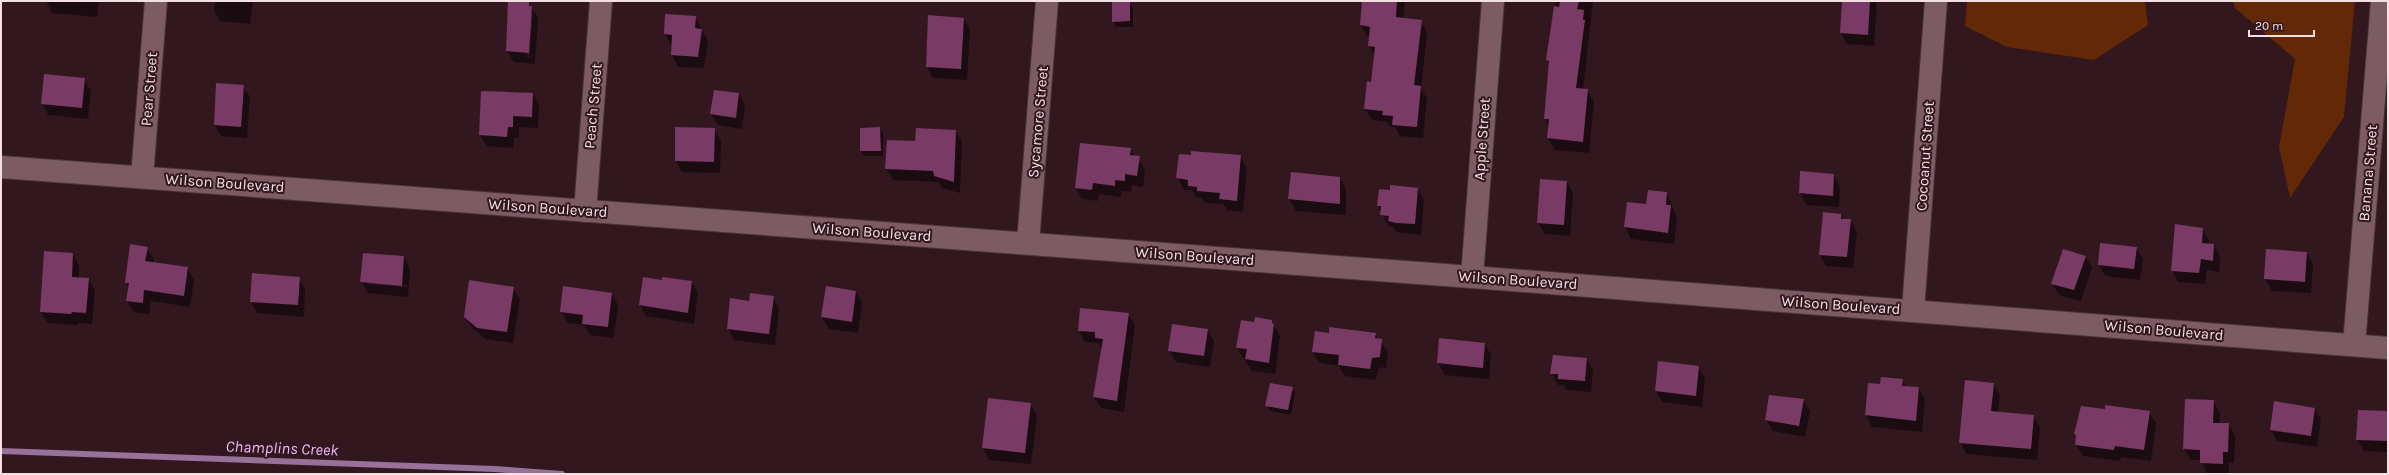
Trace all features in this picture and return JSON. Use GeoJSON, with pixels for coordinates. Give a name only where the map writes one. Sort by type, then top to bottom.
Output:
{"type":"FeatureCollection","features":[{"type":"Feature","properties":{"kind":"street","name":"Pear Street"},"geometry":{"type":"LineString","coordinates":[[142,177],[156,1]]}},
{"type":"Feature","properties":{"kind":"street","name":"Peach Street"},"geometry":{"type":"LineString","coordinates":[[584,211],[601,1]]}},
{"type":"Feature","properties":{"kind":"street","name":"Sycamore Street"},"geometry":{"type":"LineString","coordinates":[[1028,243],[1047,1]]}},
{"type":"Feature","properties":{"kind":"street","name":"Apple Street"},"geometry":{"type":"LineString","coordinates":[[1472,277],[1493,1]]}},
{"type":"Feature","properties":{"kind":"street","name":"Cocoanut Street"},"geometry":{"type":"LineString","coordinates":[[1913,310],[1936,1]]}},
{"type":"Feature","properties":{"kind":"street","name":"Banana Street"},"geometry":{"type":"LineString","coordinates":[[2354,346],[2382,1]]}},
{"type":"Feature","properties":{"kind":"street","name":"Wilson Boulevard"},"geometry":{"type":"LineString","coordinates":[[1,167],[1913,310],[2388,348]]}},
{"type":"Feature","properties":{"kind":"shaded area"},"geometry":{"type":"Polygon","coordinates":[[[1967,1],[2145,1],[2148,25],[2094,60],[2007,47],[1965,26],[1967,1]]]}},
{"type":"Feature","properties":{"kind":"shaded area"},"geometry":{"type":"Polygon","coordinates":[[[2233,1],[2355,1],[2344,117],[2290,198],[2279,147],[2295,59],[2235,8],[2233,1]]]}},
{"type":"Feature","properties":{"kind":"building"},"geometry":{"type":"Polygon","coordinates":[[[508,1],[529,1],[529,6],[532,6],[529,53],[506,51],[508,1]]]}},
{"type":"Feature","properties":{"kind":"building"},"geometry":{"type":"Polygon","coordinates":[[[1112,1],[1130,1],[1130,21],[1112,22],[1112,1]]]}},
{"type":"Feature","properties":{"kind":"building"},"geometry":{"type":"Polygon","coordinates":[[[1362,1],[1397,1],[1396,17],[1422,20],[1414,85],[1421,86],[1417,127],[1392,125],[1393,116],[1382,115],[1383,111],[1364,109],[1367,81],[1371,82],[1375,47],[1368,46],[1370,27],[1360,25],[1362,1]]]}},
{"type":"Feature","properties":{"kind":"building"},"geometry":{"type":"Polygon","coordinates":[[[1560,1],[1579,1],[1577,9],[1584,10],[1583,20],[1585,20],[1576,88],[1588,89],[1583,142],[1547,138],[1549,119],[1544,119],[1549,61],[1546,60],[1554,6],[1559,7],[1560,1]]]}},
{"type":"Feature","properties":{"kind":"building"},"geometry":{"type":"Polygon","coordinates":[[[1842,1],[1870,1],[1868,35],[1840,33],[1842,1]]]}},
{"type":"Feature","properties":{"kind":"building"},"geometry":{"type":"Polygon","coordinates":[[[665,14],[696,16],[695,28],[702,29],[698,57],[671,55],[672,35],[664,34],[665,14]]]}},
{"type":"Feature","properties":{"kind":"building"},"geometry":{"type":"Polygon","coordinates":[[[928,15],[964,18],[961,69],[926,67],[928,15]]]}},
{"type":"Feature","properties":{"kind":"building"},"geometry":{"type":"Polygon","coordinates":[[[44,74],[85,78],[82,108],[41,104],[44,74]]]}},
{"type":"Feature","properties":{"kind":"building"},"geometry":{"type":"Polygon","coordinates":[[[216,83],[244,85],[241,127],[214,125],[216,83]]]}},
{"type":"Feature","properties":{"kind":"building"},"geometry":{"type":"Polygon","coordinates":[[[714,90],[739,93],[736,118],[710,114],[714,90]]]}},
{"type":"Feature","properties":{"kind":"building"},"geometry":{"type":"Polygon","coordinates":[[[481,91],[533,93],[532,117],[513,116],[513,127],[508,127],[507,137],[479,135],[481,91]]]}},
{"type":"Feature","properties":{"kind":"building"},"geometry":{"type":"Polygon","coordinates":[[[675,127],[715,128],[714,162],[675,161],[675,127]]]}},
{"type":"Feature","properties":{"kind":"building"},"geometry":{"type":"Polygon","coordinates":[[[880,127],[881,151],[860,151],[860,128],[880,127]]]}},
{"type":"Feature","properties":{"kind":"building"},"geometry":{"type":"Polygon","coordinates":[[[916,128],[956,130],[954,182],[934,176],[933,171],[885,169],[887,140],[915,141],[916,128]]]}},
{"type":"Feature","properties":{"kind":"building"},"geometry":{"type":"Polygon","coordinates":[[[1080,143],[1131,148],[1130,155],[1140,156],[1137,176],[1125,174],[1125,181],[1115,180],[1115,186],[1093,183],[1092,190],[1075,188],[1080,143]]]}},
{"type":"Feature","properties":{"kind":"building"},"geometry":{"type":"Polygon","coordinates":[[[1191,151],[1241,155],[1237,201],[1219,199],[1220,193],[1197,191],[1197,187],[1188,186],[1188,180],[1176,178],[1179,154],[1191,155],[1191,151]]]}},
{"type":"Feature","properties":{"kind":"building"},"geometry":{"type":"Polygon","coordinates":[[[1800,171],[1834,174],[1833,196],[1799,193],[1800,171]]]}},
{"type":"Feature","properties":{"kind":"building"},"geometry":{"type":"Polygon","coordinates":[[[1291,172],[1340,177],[1340,204],[1288,199],[1291,172]]]}},
{"type":"Feature","properties":{"kind":"building"},"geometry":{"type":"Polygon","coordinates":[[[1540,179],[1567,181],[1564,225],[1537,223],[1540,179]]]}},
{"type":"Feature","properties":{"kind":"building"},"geometry":{"type":"Polygon","coordinates":[[[1390,185],[1418,188],[1415,224],[1388,221],[1389,216],[1380,215],[1381,206],[1377,206],[1379,189],[1390,190],[1390,185]]]}},
{"type":"Feature","properties":{"kind":"building"},"geometry":{"type":"Polygon","coordinates":[[[1648,190],[1667,192],[1666,205],[1671,205],[1668,233],[1624,227],[1627,202],[1646,204],[1648,190]]]}},
{"type":"Feature","properties":{"kind":"building"},"geometry":{"type":"Polygon","coordinates":[[[1823,212],[1841,214],[1841,219],[1851,219],[1847,257],[1819,255],[1823,212]]]}},
{"type":"Feature","properties":{"kind":"building"},"geometry":{"type":"Polygon","coordinates":[[[2175,224],[2203,228],[2202,243],[2214,244],[2213,261],[2201,259],[2199,273],[2171,271],[2175,224]]]}},
{"type":"Feature","properties":{"kind":"building"},"geometry":{"type":"Polygon","coordinates":[[[2100,243],[2137,247],[2134,269],[2098,265],[2100,243]]]}},
{"type":"Feature","properties":{"kind":"building"},"geometry":{"type":"Polygon","coordinates":[[[130,244],[148,247],[145,261],[188,267],[184,296],[144,290],[143,303],[126,301],[129,283],[125,283],[130,244]]]}},
{"type":"Feature","properties":{"kind":"building"},"geometry":{"type":"Polygon","coordinates":[[[2063,249],[2086,256],[2074,290],[2051,284],[2063,249]]]}},
{"type":"Feature","properties":{"kind":"building"},"geometry":{"type":"Polygon","coordinates":[[[2266,249],[2307,252],[2305,282],[2264,279],[2266,249]]]}},
{"type":"Feature","properties":{"kind":"building"},"geometry":{"type":"Polygon","coordinates":[[[44,251],[73,253],[72,277],[89,278],[86,313],[72,312],[71,314],[40,312],[44,251]]]}},
{"type":"Feature","properties":{"kind":"building"},"geometry":{"type":"Polygon","coordinates":[[[363,253],[404,256],[402,286],[360,282],[363,253]]]}},
{"type":"Feature","properties":{"kind":"building"},"geometry":{"type":"Polygon","coordinates":[[[252,273],[300,277],[298,305],[250,302],[252,273]]]}},
{"type":"Feature","properties":{"kind":"building"},"geometry":{"type":"Polygon","coordinates":[[[643,277],[662,280],[662,277],[692,281],[688,313],[639,305],[643,277]]]}},
{"type":"Feature","properties":{"kind":"building"},"geometry":{"type":"Polygon","coordinates":[[[469,280],[514,287],[507,332],[477,328],[464,317],[469,280]]]}},
{"type":"Feature","properties":{"kind":"building"},"geometry":{"type":"Polygon","coordinates":[[[563,286],[612,293],[608,327],[582,324],[583,315],[560,312],[563,286]]]}},
{"type":"Feature","properties":{"kind":"building"},"geometry":{"type":"Polygon","coordinates":[[[826,286],[856,291],[852,322],[821,317],[826,286]]]}},
{"type":"Feature","properties":{"kind":"building"},"geometry":{"type":"Polygon","coordinates":[[[750,293],[774,296],[769,334],[727,329],[730,298],[749,301],[750,293]]]}},
{"type":"Feature","properties":{"kind":"building"},"geometry":{"type":"Polygon","coordinates":[[[1080,308],[1129,313],[1117,401],[1093,397],[1103,339],[1095,338],[1095,332],[1078,331],[1080,308]]]}},
{"type":"Feature","properties":{"kind":"building"},"geometry":{"type":"Polygon","coordinates":[[[1255,317],[1272,320],[1272,323],[1274,324],[1269,363],[1245,359],[1247,349],[1236,348],[1241,320],[1254,322],[1255,317]]]}},
{"type":"Feature","properties":{"kind":"building"},"geometry":{"type":"Polygon","coordinates":[[[1172,324],[1208,329],[1204,356],[1168,351],[1172,324]]]}},
{"type":"Feature","properties":{"kind":"building"},"geometry":{"type":"Polygon","coordinates":[[[1329,327],[1376,333],[1375,338],[1382,339],[1380,357],[1372,358],[1370,369],[1338,365],[1339,355],[1312,352],[1315,331],[1329,333],[1329,327]]]}},
{"type":"Feature","properties":{"kind":"building"},"geometry":{"type":"Polygon","coordinates":[[[1439,338],[1485,343],[1483,368],[1437,363],[1439,338]]]}},
{"type":"Feature","properties":{"kind":"building"},"geometry":{"type":"Polygon","coordinates":[[[1553,355],[1587,358],[1585,381],[1558,379],[1558,374],[1550,374],[1553,355]]]}},
{"type":"Feature","properties":{"kind":"building"},"geometry":{"type":"Polygon","coordinates":[[[1658,361],[1699,366],[1696,396],[1655,391],[1658,361]]]}},
{"type":"Feature","properties":{"kind":"building"},"geometry":{"type":"Polygon","coordinates":[[[1881,377],[1903,379],[1902,386],[1919,387],[1916,421],[1865,415],[1868,383],[1880,384],[1881,377]]]}},
{"type":"Feature","properties":{"kind":"building"},"geometry":{"type":"Polygon","coordinates":[[[1965,380],[1994,383],[1991,411],[2034,415],[2031,449],[1959,443],[1965,380]]]}},
{"type":"Feature","properties":{"kind":"building"},"geometry":{"type":"Polygon","coordinates":[[[1270,383],[1293,387],[1288,410],[1265,406],[1270,383]]]}},
{"type":"Feature","properties":{"kind":"building"},"geometry":{"type":"Polygon","coordinates":[[[1769,395],[1804,399],[1799,426],[1765,420],[1769,395]]]}},
{"type":"Feature","properties":{"kind":"building"},"geometry":{"type":"Polygon","coordinates":[[[988,398],[1031,403],[1025,453],[982,448],[988,398]]]}},
{"type":"Feature","properties":{"kind":"building"},"geometry":{"type":"Polygon","coordinates":[[[2185,399],[2214,400],[2213,423],[2229,423],[2228,452],[2223,452],[2223,464],[2200,463],[2200,450],[2183,449],[2185,399]]]}},
{"type":"Feature","properties":{"kind":"building"},"geometry":{"type":"Polygon","coordinates":[[[2274,401],[2315,408],[2311,436],[2270,430],[2274,401]]]}},
{"type":"Feature","properties":{"kind":"building"},"geometry":{"type":"Polygon","coordinates":[[[2105,405],[2150,411],[2144,450],[2115,446],[2114,450],[2075,445],[2076,435],[2074,434],[2081,406],[2105,409],[2105,405]]]}},
{"type":"Feature","properties":{"kind":"building"},"geometry":{"type":"Polygon","coordinates":[[[2358,410],[2388,411],[2388,441],[2356,440],[2358,410]]]}},
{"type":"Feature","properties":{"kind":"waterway","name":"Champlins Creek"},"geometry":{"type":"LineString","coordinates":[[1,451],[495,469],[562,474]]}}]}
